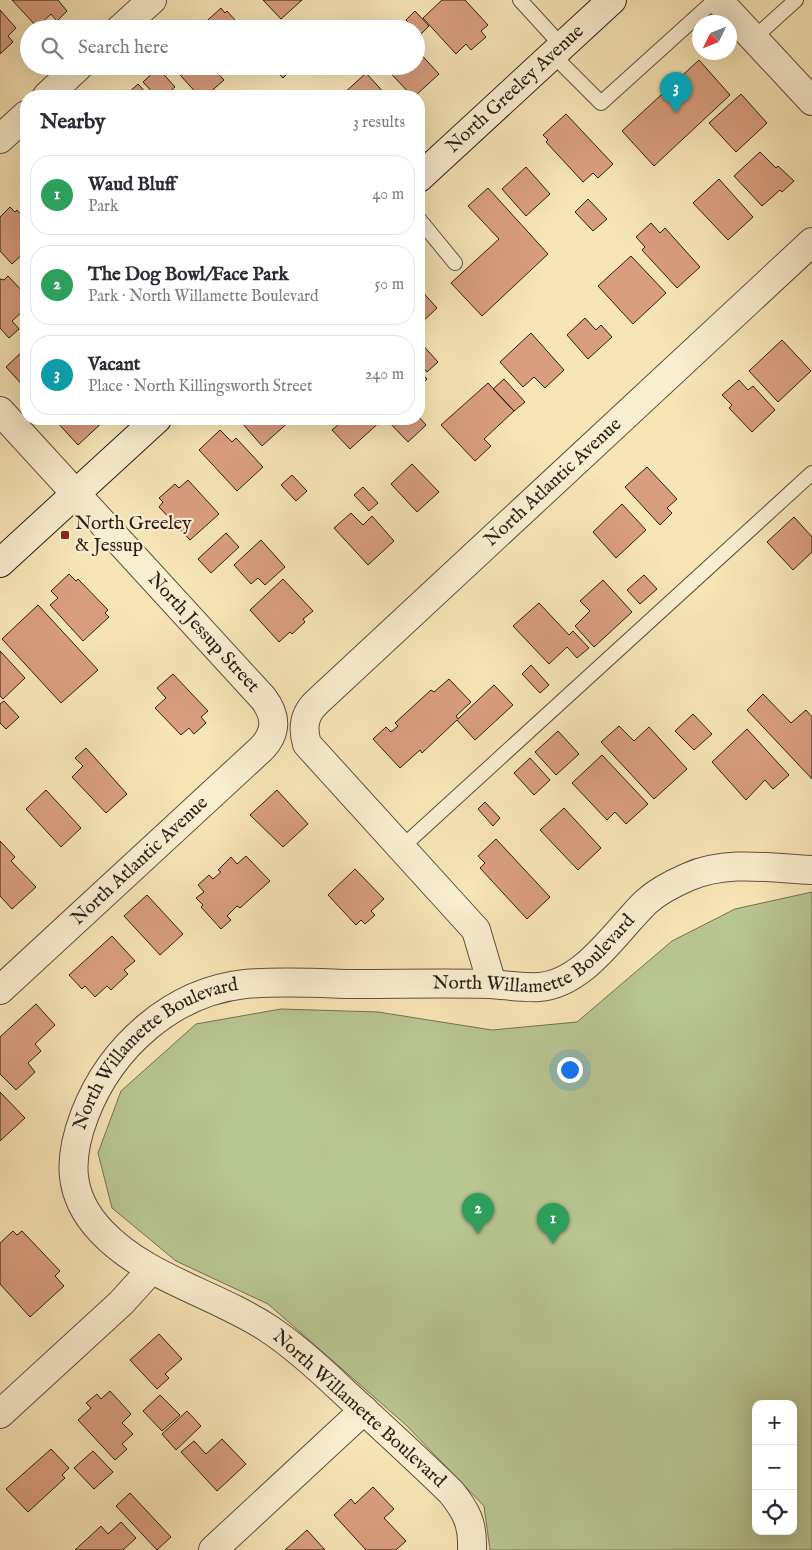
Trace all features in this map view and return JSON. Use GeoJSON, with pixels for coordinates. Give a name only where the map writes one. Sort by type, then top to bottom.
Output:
{"type":"FeatureCollection","features":[{"type":"Feature","properties":{"kind":"street"},"geometry":{"type":"LineString","coordinates":[[130,20],[152,0]]}},
{"type":"Feature","properties":{"kind":"street","name":"North Greeley Avenue"},"geometry":{"type":"LineString","coordinates":[[425,172],[612,0]]}},
{"type":"Feature","properties":{"kind":"street"},"geometry":{"type":"LineString","coordinates":[[717,0],[812,101]]}},
{"type":"Feature","properties":{"kind":"street"},"geometry":{"type":"LineString","coordinates":[[53,90],[69,75]]}},
{"type":"Feature","properties":{"kind":"street"},"geometry":{"type":"LineString","coordinates":[[0,139],[20,121]]}},
{"type":"Feature","properties":{"kind":"street","name":"North Atlantic Avenue"},"geometry":{"type":"LineString","coordinates":[[401,848],[307,744],[304,729],[307,714],[317,702],[812,242]]}},
{"type":"Feature","properties":{"kind":"street","name":"North Jessup Street"},"geometry":{"type":"LineString","coordinates":[[0,411],[264,698],[271,710],[274,727]]}},
{"type":"Feature","properties":{"kind":"street"},"geometry":{"type":"LineString","coordinates":[[0,563],[150,425]]}},
{"type":"Feature","properties":{"kind":"street","name":"North Atlantic Avenue"},"geometry":{"type":"LineString","coordinates":[[0,990],[261,749],[270,738],[274,727]]}},
{"type":"Feature","properties":{"kind":"street"},"geometry":{"type":"LineString","coordinates":[[401,848],[476,930],[492,984]]}},
{"type":"Feature","properties":{"kind":"street","name":"North Willamette Boulevard"},"geometry":{"type":"LineString","coordinates":[[472,1550],[473,1532],[465,1509],[451,1492],[290,1343],[266,1326],[231,1306],[151,1270],[120,1250],[98,1228],[82,1204],[75,1184],[72,1166],[84,1116],[96,1090],[132,1040],[156,1019],[178,1006],[207,993],[243,985],[278,983],[492,984],[539,987],[558,983],[573,975],[593,959],[648,901],[684,878],[706,870],[731,867],[812,870]]}},
{"type":"Feature","properties":{"kind":"street"},"geometry":{"type":"LineString","coordinates":[[0,1414],[121,1303],[151,1270]]}},
{"type":"Feature","properties":{"kind":"street"},"geometry":{"type":"LineString","coordinates":[[213,1550],[364,1410]]}},
{"type":"Feature","properties":{"kind":"lane"},"geometry":{"type":"LineString","coordinates":[[520,0],[557,50],[601,103],[717,0]]}},
{"type":"Feature","properties":{"kind":"lane"},"geometry":{"type":"LineString","coordinates":[[754,38],[796,0]]}},
{"type":"Feature","properties":{"kind":"lane"},"geometry":{"type":"LineString","coordinates":[[425,226],[455,263]]}},
{"type":"Feature","properties":{"kind":"lane"},"geometry":{"type":"LineString","coordinates":[[401,848],[812,473]]}},
{"type":"Feature","properties":{"kind":"green space"},"geometry":{"type":"Polygon","coordinates":[[[812,892],[812,1550],[490,1550],[484,1506],[406,1425],[268,1304],[176,1261],[112,1208],[98,1153],[121,1091],[196,1024],[281,1009],[378,1012],[492,1030],[577,1022],[672,941],[735,909],[812,892]]]}},
{"type":"Feature","properties":{"kind":"building"},"geometry":{"type":"Polygon","coordinates":[[[12,0],[58,0],[67,11],[58,20],[51,14],[45,20],[31,20],[12,0]]]}},
{"type":"Feature","properties":{"kind":"building"},"geometry":{"type":"Polygon","coordinates":[[[263,0],[302,0],[281,19],[263,0]]]}},
{"type":"Feature","properties":{"kind":"building"},"geometry":{"type":"Polygon","coordinates":[[[442,0],[465,0],[488,25],[481,31],[486,37],[471,50],[466,44],[456,54],[423,18],[442,0]]]}},
{"type":"Feature","properties":{"kind":"building"},"geometry":{"type":"Polygon","coordinates":[[[221,8],[225,13],[227,11],[235,20],[208,20],[221,8]]]}},
{"type":"Feature","properties":{"kind":"building"},"geometry":{"type":"Polygon","coordinates":[[[0,10],[16,28],[8,36],[13,42],[0,54],[0,10]]]}},
{"type":"Feature","properties":{"kind":"building"},"geometry":{"type":"Polygon","coordinates":[[[415,11],[423,20],[406,20],[415,11]]]}},
{"type":"Feature","properties":{"kind":"building"},"geometry":{"type":"Polygon","coordinates":[[[425,22],[429,26],[425,30],[425,22]]]}},
{"type":"Feature","properties":{"kind":"building"},"geometry":{"type":"Polygon","coordinates":[[[425,59],[439,74],[422,90],[406,90],[392,75],[425,75],[425,59]]]}},
{"type":"Feature","properties":{"kind":"building"},"geometry":{"type":"Polygon","coordinates":[[[699,60],[730,95],[654,166],[622,131],[699,60]]]}},
{"type":"Feature","properties":{"kind":"building"},"geometry":{"type":"Polygon","coordinates":[[[150,75],[164,75],[175,87],[172,90],[150,90],[143,82],[150,75]]]}},
{"type":"Feature","properties":{"kind":"building"},"geometry":{"type":"Polygon","coordinates":[[[180,75],[219,75],[224,80],[213,90],[194,90],[180,75]]]}},
{"type":"Feature","properties":{"kind":"building"},"geometry":{"type":"Polygon","coordinates":[[[364,75],[368,75],[382,90],[348,90],[364,75]]]}},
{"type":"Feature","properties":{"kind":"building"},"geometry":{"type":"Polygon","coordinates":[[[138,84],[144,90],[132,90],[138,84]]]}},
{"type":"Feature","properties":{"kind":"building"},"geometry":{"type":"Polygon","coordinates":[[[741,94],[767,123],[736,152],[709,123],[741,94]]]}},
{"type":"Feature","properties":{"kind":"building"},"geometry":{"type":"Polygon","coordinates":[[[566,114],[613,164],[598,178],[593,173],[583,182],[546,142],[548,140],[543,135],[566,114]]]}},
{"type":"Feature","properties":{"kind":"building"},"geometry":{"type":"Polygon","coordinates":[[[760,152],[776,168],[778,166],[794,181],[782,192],[780,190],[762,206],[734,176],[760,152]]]}},
{"type":"Feature","properties":{"kind":"building"},"geometry":{"type":"Polygon","coordinates":[[[526,167],[550,194],[526,216],[502,189],[526,167]]]}},
{"type":"Feature","properties":{"kind":"building"},"geometry":{"type":"Polygon","coordinates":[[[719,179],[753,217],[728,240],[693,203],[719,179]]]}},
{"type":"Feature","properties":{"kind":"building"},"geometry":{"type":"Polygon","coordinates":[[[488,188],[548,254],[482,316],[451,283],[499,239],[468,206],[488,188]]]}},
{"type":"Feature","properties":{"kind":"building"},"geometry":{"type":"Polygon","coordinates":[[[588,199],[607,219],[593,231],[575,212],[588,199]]]}},
{"type":"Feature","properties":{"kind":"building"},"geometry":{"type":"Polygon","coordinates":[[[10,207],[15,212],[17,210],[20,213],[20,257],[12,264],[0,251],[0,217],[10,207]]]}},
{"type":"Feature","properties":{"kind":"building"},"geometry":{"type":"Polygon","coordinates":[[[651,223],[660,233],[665,228],[700,267],[677,288],[642,250],[645,247],[636,237],[651,223]]]}},
{"type":"Feature","properties":{"kind":"building"},"geometry":{"type":"Polygon","coordinates":[[[631,256],[666,293],[633,324],[598,286],[631,256]]]}},
{"type":"Feature","properties":{"kind":"building"},"geometry":{"type":"Polygon","coordinates":[[[8,276],[20,289],[20,314],[12,321],[19,329],[9,338],[0,328],[0,279],[4,280],[8,276]]]}},
{"type":"Feature","properties":{"kind":"building"},"geometry":{"type":"Polygon","coordinates":[[[425,295],[437,308],[425,319],[425,295]]]}},
{"type":"Feature","properties":{"kind":"building"},"geometry":{"type":"Polygon","coordinates":[[[585,318],[596,330],[601,325],[612,337],[588,359],[567,335],[585,318]]]}},
{"type":"Feature","properties":{"kind":"building"},"geometry":{"type":"Polygon","coordinates":[[[531,333],[564,370],[545,388],[534,377],[523,387],[500,362],[531,333]]]}},
{"type":"Feature","properties":{"kind":"building"},"geometry":{"type":"Polygon","coordinates":[[[782,340],[811,371],[778,402],[749,371],[782,340]]]}},
{"type":"Feature","properties":{"kind":"building"},"geometry":{"type":"Polygon","coordinates":[[[425,348],[438,362],[427,372],[425,370],[425,348]]]}},
{"type":"Feature","properties":{"kind":"building"},"geometry":{"type":"Polygon","coordinates":[[[20,354],[20,382],[6,367],[20,354]]]}},
{"type":"Feature","properties":{"kind":"building"},"geometry":{"type":"Polygon","coordinates":[[[504,379],[525,402],[514,411],[493,389],[504,379]]]}},
{"type":"Feature","properties":{"kind":"building"},"geometry":{"type":"Polygon","coordinates":[[[739,380],[748,390],[753,386],[775,410],[752,432],[729,408],[732,405],[722,395],[739,380]]]}},
{"type":"Feature","properties":{"kind":"building"},"geometry":{"type":"Polygon","coordinates":[[[488,383],[514,411],[484,439],[491,446],[475,461],[441,425],[488,383]]]}},
{"type":"Feature","properties":{"kind":"building"},"geometry":{"type":"Polygon","coordinates":[[[425,424],[426,425],[408,442],[392,425],[425,424]]]}},
{"type":"Feature","properties":{"kind":"building"},"geometry":{"type":"Polygon","coordinates":[[[60,425],[100,425],[78,445],[60,425]]]}},
{"type":"Feature","properties":{"kind":"building"},"geometry":{"type":"Polygon","coordinates":[[[244,425],[285,425],[262,446],[244,425]]]}},
{"type":"Feature","properties":{"kind":"building"},"geometry":{"type":"Polygon","coordinates":[[[338,425],[376,425],[350,449],[332,430],[338,425]]]}},
{"type":"Feature","properties":{"kind":"building"},"geometry":{"type":"Polygon","coordinates":[[[220,430],[232,442],[236,438],[263,467],[237,491],[199,450],[220,430]]]}},
{"type":"Feature","properties":{"kind":"building"},"geometry":{"type":"Polygon","coordinates":[[[412,464],[439,492],[417,512],[391,484],[412,464]]]}},
{"type":"Feature","properties":{"kind":"building"},"geometry":{"type":"Polygon","coordinates":[[[647,467],[677,499],[667,508],[672,513],[660,525],[625,487],[647,467]]]}},
{"type":"Feature","properties":{"kind":"building"},"geometry":{"type":"Polygon","coordinates":[[[292,475],[307,491],[296,501],[281,485],[292,475]]]}},
{"type":"Feature","properties":{"kind":"building"},"geometry":{"type":"Polygon","coordinates":[[[188,480],[219,514],[190,540],[159,507],[163,502],[159,498],[175,484],[179,488],[188,480]]]}},
{"type":"Feature","properties":{"kind":"building"},"geometry":{"type":"Polygon","coordinates":[[[363,487],[378,503],[369,511],[354,495],[363,487]]]}},
{"type":"Feature","properties":{"kind":"building"},"geometry":{"type":"Polygon","coordinates":[[[622,504],[646,530],[616,558],[593,532],[622,504]]]}},
{"type":"Feature","properties":{"kind":"building"},"geometry":{"type":"Polygon","coordinates":[[[351,513],[363,525],[372,516],[394,541],[368,565],[334,528],[351,513]]]}},
{"type":"Feature","properties":{"kind":"building"},"geometry":{"type":"Polygon","coordinates":[[[794,517],[812,537],[812,552],[793,570],[767,542],[794,517]]]}},
{"type":"Feature","properties":{"kind":"building"},"geometry":{"type":"Polygon","coordinates":[[[226,533],[239,547],[211,573],[198,559],[226,533]]]}},
{"type":"Feature","properties":{"kind":"building"},"geometry":{"type":"Polygon","coordinates":[[[261,540],[285,567],[265,585],[258,578],[251,584],[234,565],[261,540]]]}},
{"type":"Feature","properties":{"kind":"building"},"geometry":{"type":"Polygon","coordinates":[[[69,574],[76,581],[78,579],[108,610],[105,613],[109,617],[83,641],[50,605],[58,598],[51,591],[69,574]]]}},
{"type":"Feature","properties":{"kind":"building"},"geometry":{"type":"Polygon","coordinates":[[[644,575],[657,589],[640,604],[627,590],[644,575]]]}},
{"type":"Feature","properties":{"kind":"building"},"geometry":{"type":"Polygon","coordinates":[[[283,579],[313,611],[303,619],[305,622],[292,634],[290,632],[279,642],[250,610],[283,579]]]}},
{"type":"Feature","properties":{"kind":"building"},"geometry":{"type":"Polygon","coordinates":[[[603,580],[632,612],[594,647],[575,626],[590,611],[580,601],[603,580]]]}},
{"type":"Feature","properties":{"kind":"building"},"geometry":{"type":"Polygon","coordinates":[[[539,603],[569,635],[573,631],[589,648],[577,658],[567,647],[549,664],[513,626],[539,603]]]}},
{"type":"Feature","properties":{"kind":"building"},"geometry":{"type":"Polygon","coordinates":[[[38,605],[98,670],[61,703],[2,639],[38,605]]]}},
{"type":"Feature","properties":{"kind":"building"},"geometry":{"type":"Polygon","coordinates":[[[0,651],[25,678],[3,699],[0,696],[0,651]]]}},
{"type":"Feature","properties":{"kind":"building"},"geometry":{"type":"Polygon","coordinates":[[[531,665],[549,685],[540,693],[522,674],[531,665]]]}},
{"type":"Feature","properties":{"kind":"building"},"geometry":{"type":"Polygon","coordinates":[[[173,674],[208,711],[201,717],[206,723],[194,734],[189,728],[181,735],[155,708],[166,698],[157,688],[173,674]]]}},
{"type":"Feature","properties":{"kind":"building"},"geometry":{"type":"Polygon","coordinates":[[[449,679],[471,702],[456,716],[458,719],[494,685],[513,705],[475,740],[457,720],[422,753],[420,750],[400,768],[373,739],[386,727],[391,732],[398,726],[395,723],[431,690],[434,692],[449,679]]]}},
{"type":"Feature","properties":{"kind":"building"},"geometry":{"type":"Polygon","coordinates":[[[763,694],[791,723],[806,710],[812,717],[812,779],[747,710],[763,694]]]}},
{"type":"Feature","properties":{"kind":"building"},"geometry":{"type":"Polygon","coordinates":[[[4,701],[19,717],[6,729],[0,723],[0,704],[4,701]]]}},
{"type":"Feature","properties":{"kind":"building"},"geometry":{"type":"Polygon","coordinates":[[[693,714],[712,734],[694,750],[675,731],[693,714]]]}},
{"type":"Feature","properties":{"kind":"building"},"geometry":{"type":"Polygon","coordinates":[[[619,726],[634,741],[649,727],[687,769],[654,799],[601,742],[619,726]]]}},
{"type":"Feature","properties":{"kind":"building"},"geometry":{"type":"Polygon","coordinates":[[[747,729],[789,775],[773,789],[765,780],[746,800],[712,762],[747,729]]]}},
{"type":"Feature","properties":{"kind":"building"},"geometry":{"type":"Polygon","coordinates":[[[558,731],[579,754],[556,775],[535,752],[558,731]]]}},
{"type":"Feature","properties":{"kind":"building"},"geometry":{"type":"Polygon","coordinates":[[[86,748],[127,794],[106,813],[72,777],[83,766],[75,758],[86,748]]]}},
{"type":"Feature","properties":{"kind":"building"},"geometry":{"type":"Polygon","coordinates":[[[602,755],[648,804],[626,824],[615,812],[607,820],[572,783],[602,755]]]}},
{"type":"Feature","properties":{"kind":"building"},"geometry":{"type":"Polygon","coordinates":[[[530,758],[550,780],[534,795],[514,773],[530,758]]]}},
{"type":"Feature","properties":{"kind":"building"},"geometry":{"type":"Polygon","coordinates":[[[46,790],[81,828],[61,847],[26,809],[46,790]]]}},
{"type":"Feature","properties":{"kind":"building"},"geometry":{"type":"Polygon","coordinates":[[[277,790],[308,824],[283,847],[250,815],[277,790]]]}},
{"type":"Feature","properties":{"kind":"building"},"geometry":{"type":"Polygon","coordinates":[[[485,802],[500,818],[493,826],[478,809],[485,802]]]}},
{"type":"Feature","properties":{"kind":"building"},"geometry":{"type":"Polygon","coordinates":[[[564,808],[601,848],[578,870],[540,830],[564,808]]]}},
{"type":"Feature","properties":{"kind":"building"},"geometry":{"type":"Polygon","coordinates":[[[496,839],[550,897],[527,919],[480,868],[485,863],[478,856],[496,839]]]}},
{"type":"Feature","properties":{"kind":"building"},"geometry":{"type":"Polygon","coordinates":[[[0,841],[15,857],[11,861],[36,887],[12,909],[0,896],[0,841]]]}},
{"type":"Feature","properties":{"kind":"building"},"geometry":{"type":"Polygon","coordinates":[[[246,856],[270,881],[240,908],[237,906],[227,916],[231,920],[221,929],[201,907],[203,905],[196,898],[204,892],[198,885],[209,875],[213,879],[221,872],[218,870],[231,857],[237,864],[246,856]]]}},
{"type":"Feature","properties":{"kind":"building"},"geometry":{"type":"Polygon","coordinates":[[[355,869],[384,899],[371,911],[375,915],[365,924],[361,920],[356,925],[328,895],[355,869]]]}},
{"type":"Feature","properties":{"kind":"building"},"geometry":{"type":"Polygon","coordinates":[[[147,895],[183,934],[160,955],[124,916],[147,895]]]}},
{"type":"Feature","properties":{"kind":"building"},"geometry":{"type":"Polygon","coordinates":[[[112,936],[135,961],[124,970],[128,974],[111,990],[107,986],[95,997],[85,986],[82,989],[69,975],[112,936]]]}},
{"type":"Feature","properties":{"kind":"building"},"geometry":{"type":"Polygon","coordinates":[[[36,1004],[55,1025],[35,1044],[41,1051],[28,1063],[35,1072],[16,1090],[0,1074],[0,1037],[36,1004]]]}},
{"type":"Feature","properties":{"kind":"building"},"geometry":{"type":"Polygon","coordinates":[[[0,1092],[25,1118],[0,1141],[0,1092]]]}},
{"type":"Feature","properties":{"kind":"building"},"geometry":{"type":"Polygon","coordinates":[[[13,1231],[17,1235],[22,1231],[60,1271],[55,1276],[64,1286],[30,1317],[0,1284],[0,1243],[13,1231]]]}},
{"type":"Feature","properties":{"kind":"building"},"geometry":{"type":"Polygon","coordinates":[[[159,1334],[182,1359],[165,1374],[169,1378],[157,1389],[130,1360],[159,1334]]]}},
{"type":"Feature","properties":{"kind":"building"},"geometry":{"type":"Polygon","coordinates":[[[110,1391],[131,1414],[122,1423],[133,1434],[122,1444],[127,1449],[115,1460],[78,1420],[91,1408],[86,1403],[97,1394],[101,1399],[110,1391]]]}},
{"type":"Feature","properties":{"kind":"building"},"geometry":{"type":"Polygon","coordinates":[[[160,1395],[180,1415],[162,1431],[143,1411],[160,1395]]]}},
{"type":"Feature","properties":{"kind":"building"},"geometry":{"type":"Polygon","coordinates":[[[187,1411],[201,1426],[176,1450],[162,1434],[187,1411]]]}},
{"type":"Feature","properties":{"kind":"building"},"geometry":{"type":"Polygon","coordinates":[[[222,1439],[246,1464],[217,1491],[181,1452],[194,1441],[206,1454],[222,1439]]]}},
{"type":"Feature","properties":{"kind":"building"},"geometry":{"type":"Polygon","coordinates":[[[51,1449],[69,1468],[62,1475],[65,1478],[28,1512],[6,1489],[51,1449]]]}},
{"type":"Feature","properties":{"kind":"building"},"geometry":{"type":"Polygon","coordinates":[[[93,1451],[113,1472],[94,1489],[74,1468],[93,1451]]]}},
{"type":"Feature","properties":{"kind":"building"},"geometry":{"type":"Polygon","coordinates":[[[373,1487],[394,1509],[384,1518],[406,1541],[396,1550],[366,1550],[334,1515],[351,1499],[355,1504],[373,1487]]]}},
{"type":"Feature","properties":{"kind":"building"},"geometry":{"type":"Polygon","coordinates":[[[130,1493],[171,1537],[157,1550],[116,1506],[130,1493]]]}},
{"type":"Feature","properties":{"kind":"building"},"geometry":{"type":"Polygon","coordinates":[[[121,1522],[136,1538],[123,1550],[75,1550],[101,1526],[108,1534],[121,1522]]]}},
{"type":"Feature","properties":{"kind":"building"},"geometry":{"type":"Polygon","coordinates":[[[307,1530],[325,1550],[285,1550],[307,1530]]]}},
{"type":"Feature","properties":{"kind":"place","name":"Vacant"},"geometry":{"type":"Point","coordinates":[676,113]}},
{"type":"Feature","properties":{"kind":"place","name":"North Greeley & Jessup"},"geometry":{"type":"Point","coordinates":[65,535]}},
{"type":"Feature","properties":{"kind":"place","name":"The Dog Bowl/Face Park"},"geometry":{"type":"Point","coordinates":[478,1234]}},
{"type":"Feature","properties":{"kind":"place","name":"Waud Bluff"},"geometry":{"type":"Point","coordinates":[553,1244]}}]}
